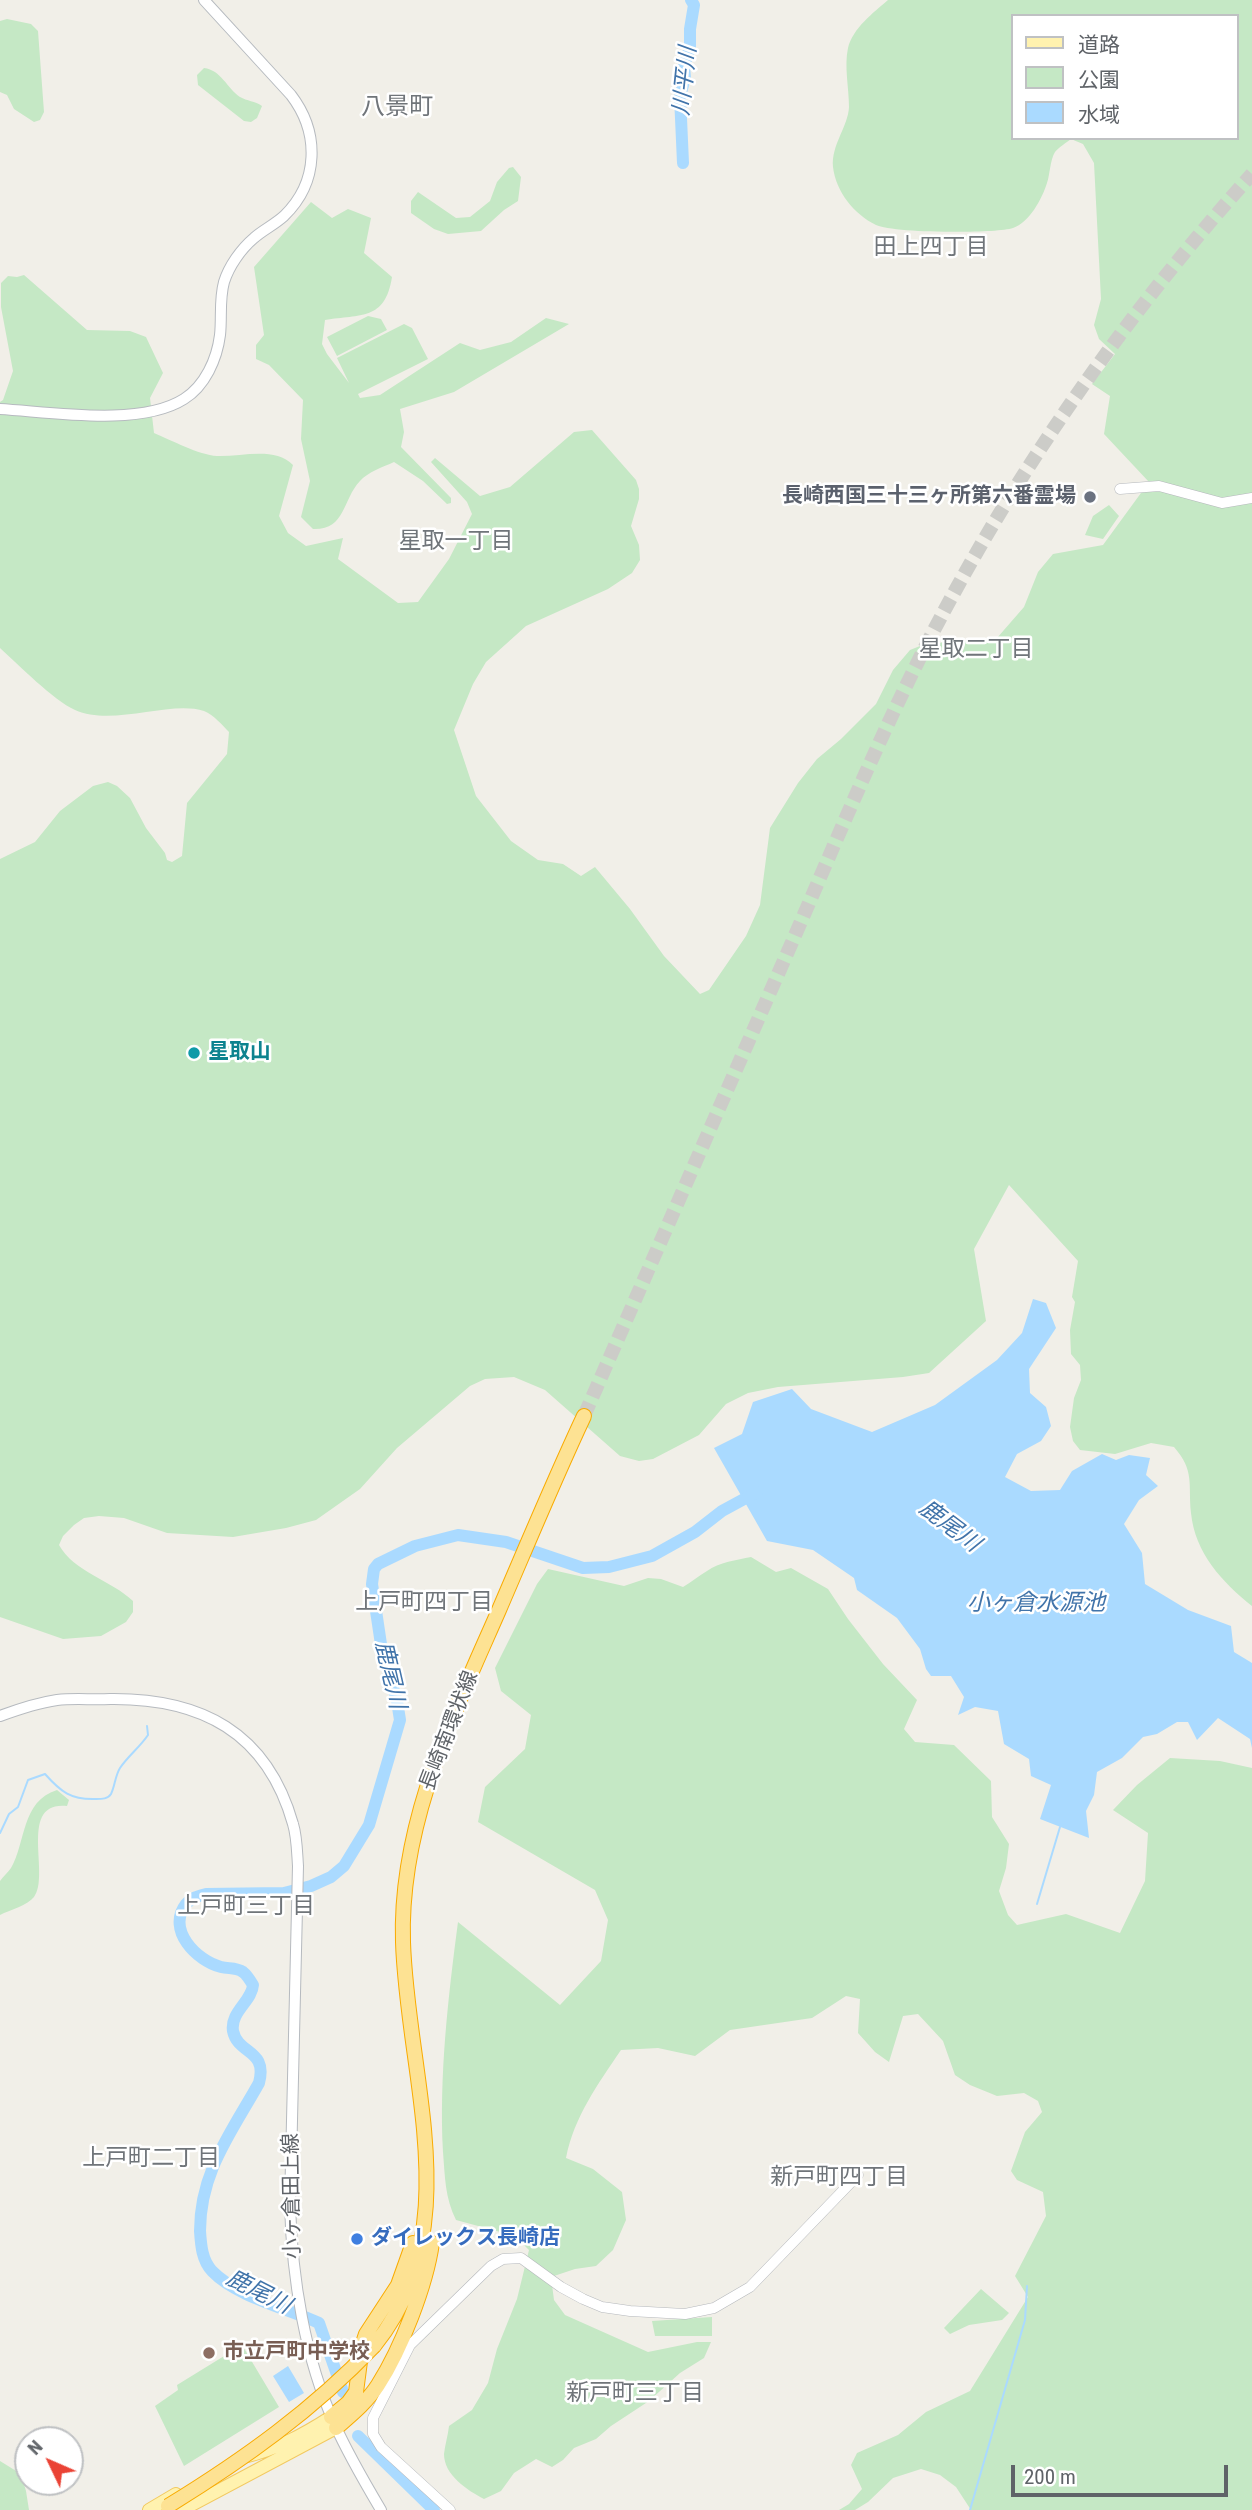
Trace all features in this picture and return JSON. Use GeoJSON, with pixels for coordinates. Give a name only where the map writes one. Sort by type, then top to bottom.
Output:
{"type":"FeatureCollection","features":[{"type":"Feature","properties":{"kind":"highway","name":"長崎南環状線"},"geometry":{"type":"LineString","coordinates":[[416,2066],[404,1969],[403,1910],[416,1827],[460,1698],[584,1416]]}},
{"type":"Feature","properties":{"kind":"highway"},"geometry":{"type":"LineString","coordinates":[[334,2422],[360,2407],[382,2379],[426,2272],[433,2234],[433,2214],[416,2066]]}},
{"type":"Feature","properties":{"kind":"highway"},"geometry":{"type":"LineString","coordinates":[[334,2422],[356,2392],[366,2334],[398,2285],[412,2248],[419,2180],[416,2066]]}},
{"type":"Feature","properties":{"kind":"highway"},"geometry":{"type":"LineString","coordinates":[[171,2509],[287,2425],[338,2383],[374,2346],[401,2307],[413,2280],[426,2219],[427,2184],[422,2113]]}},
{"type":"Feature","properties":{"kind":"main road"},"geometry":{"type":"LineString","coordinates":[[0,409],[118,416],[148,413],[185,398],[205,378],[215,356],[220,336],[224,283],[243,249],[290,209],[304,189],[311,166],[309,126],[296,102],[204,0]]}},
{"type":"Feature","properties":{"kind":"main road","name":"小ヶ倉田上線"},"geometry":{"type":"LineString","coordinates":[[0,1716],[48,1701],[133,1699],[164,1702],[207,1715],[230,1730],[254,1750],[276,1783],[294,1826],[298,1870],[290,2206],[300,2309],[334,2422],[381,2510]]}},
{"type":"Feature","properties":{"kind":"main road"},"geometry":{"type":"LineString","coordinates":[[171,2509],[334,2422]]}},
{"type":"Feature","properties":{"kind":"main road"},"geometry":{"type":"LineString","coordinates":[[149,2510],[217,2469],[243,2457],[273,2450],[334,2422]]}},
{"type":"Feature","properties":{"kind":"street"},"geometry":{"type":"LineString","coordinates":[[1120,489],[1159,486],[1222,503],[1252,498]]}},
{"type":"Feature","properties":{"kind":"street"},"geometry":{"type":"LineString","coordinates":[[450,2510],[381,2447],[376,2441],[372,2426],[376,2410],[410,2345],[491,2266],[503,2259],[521,2258],[561,2287],[602,2307],[685,2314],[714,2308],[750,2287],[858,2175]]}},
{"type":"Feature","properties":{"kind":"green space"},"geometry":{"type":"Polygon","coordinates":[[[888,0],[1252,0],[1252,1606],[1230,1587],[1204,1554],[1191,1513],[1188,1471],[1174,1447],[1151,1443],[1115,1454],[1080,1450],[1073,1441],[1070,1427],[1074,1398],[1081,1380],[1080,1365],[1071,1354],[1070,1330],[1078,1261],[1009,1185],[974,1249],[986,1321],[929,1373],[778,1387],[748,1393],[726,1404],[699,1435],[653,1459],[639,1461],[620,1456],[545,1390],[514,1377],[485,1379],[470,1386],[397,1448],[360,1489],[316,1520],[233,1537],[167,1533],[124,1518],[84,1518],[63,1536],[59,1545],[83,1569],[133,1601],[133,1612],[126,1622],[101,1636],[63,1639],[0,1617],[0,859],[35,842],[60,811],[93,786],[108,782],[130,798],[167,860],[172,862],[182,856],[187,803],[227,754],[229,732],[208,713],[190,708],[106,716],[75,710],[47,690],[0,648],[0,402],[13,371],[1,307],[1,283],[8,276],[24,275],[87,330],[130,331],[146,337],[163,373],[150,398],[154,433],[210,455],[267,454],[286,459],[293,465],[279,516],[288,533],[306,546],[343,538],[338,559],[398,603],[418,602],[449,559],[472,514],[467,502],[431,462],[435,458],[480,496],[510,487],[574,432],[592,430],[636,480],[639,499],[631,526],[639,545],[640,560],[632,573],[608,589],[526,626],[486,662],[473,684],[454,730],[476,796],[511,841],[538,860],[563,864],[581,876],[595,867],[664,956],[700,994],[709,990],[746,936],[760,905],[770,828],[798,783],[817,759],[876,704],[893,670],[910,650],[925,644],[997,638],[1024,607],[1038,572],[1053,554],[1103,545],[1149,482],[1104,434],[1110,396],[1092,384],[1115,354],[1099,339],[1094,325],[1101,299],[1094,163],[1083,144],[1073,140],[1238,140],[1238,14],[1010,14],[1010,140],[1070,140],[1055,152],[1047,183],[1038,203],[1019,225],[1002,230],[943,232],[901,230],[876,225],[860,215],[847,201],[838,185],[833,167],[849,107],[848,48],[859,27],[888,0]]]}},
{"type":"Feature","properties":{"kind":"green space"},"geometry":{"type":"Polygon","coordinates":[[[7,19],[31,24],[38,31],[44,112],[40,120],[34,122],[14,109],[7,95],[0,92],[0,21],[7,19]]]}},
{"type":"Feature","properties":{"kind":"green space"},"geometry":{"type":"Polygon","coordinates":[[[204,68],[215,72],[240,97],[262,106],[257,118],[251,122],[244,121],[198,85],[197,75],[204,68]]]}},
{"type":"Feature","properties":{"kind":"green space"},"geometry":{"type":"Polygon","coordinates":[[[513,167],[521,177],[518,201],[481,231],[448,234],[434,229],[411,213],[411,201],[418,192],[456,218],[470,217],[490,201],[497,182],[513,167]]]}},
{"type":"Feature","properties":{"kind":"green space"},"geometry":{"type":"Polygon","coordinates":[[[311,202],[332,218],[348,209],[371,218],[364,253],[392,277],[389,291],[377,308],[369,313],[325,320],[322,344],[327,354],[349,383],[337,358],[404,324],[412,328],[428,359],[358,394],[360,398],[380,395],[460,343],[480,350],[511,342],[546,318],[569,324],[454,392],[400,409],[404,432],[401,447],[451,498],[451,503],[447,504],[423,481],[394,462],[371,472],[360,481],[332,525],[313,529],[301,517],[310,481],[301,439],[303,400],[269,365],[256,359],[256,345],[264,335],[254,267],[311,202]]]}},
{"type":"Feature","properties":{"kind":"green space"},"geometry":{"type":"Polygon","coordinates":[[[368,316],[381,319],[387,330],[337,356],[327,337],[368,316]]]}},
{"type":"Feature","properties":{"kind":"green space"},"geometry":{"type":"Polygon","coordinates":[[[1109,505],[1119,516],[1103,539],[1085,535],[1093,516],[1109,505]]]}},
{"type":"Feature","properties":{"kind":"green space"},"geometry":{"type":"Polygon","coordinates":[[[751,1557],[776,1572],[791,1568],[828,1589],[883,1664],[917,1700],[904,1729],[915,1742],[954,1745],[991,1781],[992,1817],[1009,1844],[999,1891],[1008,1915],[1017,1925],[1066,1914],[1120,1933],[1145,1881],[1148,1833],[1113,1810],[1137,1785],[1170,1758],[1220,1761],[1252,1768],[1252,2510],[971,2510],[956,2487],[940,2475],[921,2469],[893,2478],[868,2502],[855,2510],[839,2510],[849,2504],[862,2489],[851,2465],[857,2453],[898,2435],[926,2412],[970,2391],[1028,2297],[1015,2276],[1046,2216],[1043,2192],[1017,2180],[1011,2171],[1025,2132],[1042,2112],[1038,2101],[1024,2093],[997,2096],[970,2085],[955,2075],[943,2041],[918,2014],[903,2016],[889,2062],[875,2052],[858,2033],[860,1999],[846,1996],[812,2018],[730,2030],[695,2056],[658,2048],[621,2050],[581,2115],[566,2158],[593,2169],[622,2192],[626,2220],[613,2250],[596,2266],[551,2277],[554,2300],[565,2315],[648,2352],[697,2342],[711,2342],[704,2358],[680,2373],[649,2401],[596,2439],[574,2448],[552,2467],[536,2459],[514,2473],[501,2491],[484,2499],[464,2486],[448,2469],[444,2454],[449,2426],[472,2410],[488,2383],[497,2349],[517,2299],[529,2250],[515,2236],[456,2220],[448,2195],[443,2152],[443,2066],[458,1922],[560,2005],[601,1961],[608,1920],[595,1890],[478,1822],[485,1787],[525,1749],[531,1715],[501,1691],[495,1668],[537,1584],[548,1569],[624,1586],[648,1578],[661,1579],[683,1587],[717,1565],[751,1557]]]}},
{"type":"Feature","properties":{"kind":"green space"},"geometry":{"type":"Polygon","coordinates":[[[57,1790],[69,1800],[67,1806],[52,1808],[43,1815],[38,1841],[38,1887],[34,1897],[0,1915],[0,1881],[16,1858],[31,1813],[45,1795],[57,1790]]]}},
{"type":"Feature","properties":{"kind":"green space"},"geometry":{"type":"Polygon","coordinates":[[[981,2289],[1009,2313],[1002,2320],[969,2325],[950,2334],[944,2328],[981,2289]]]}},
{"type":"Feature","properties":{"kind":"green space"},"geometry":{"type":"Polygon","coordinates":[[[712,2317],[712,2336],[655,2336],[652,2321],[712,2317]]]}},
{"type":"Feature","properties":{"kind":"green space"},"geometry":{"type":"Polygon","coordinates":[[[242,2345],[279,2407],[184,2466],[155,2406],[178,2390],[177,2385],[242,2345]]]}},
{"type":"Feature","properties":{"kind":"green space"},"geometry":{"type":"Polygon","coordinates":[[[0,2461],[14,2470],[14,2496],[27,2496],[29,2510],[0,2510],[0,2461]]]}},
{"type":"Feature","properties":{"kind":"water","name":"小ヶ倉水源池"},"geometry":{"type":"Polygon","coordinates":[[[1033,1299],[1046,1303],[1056,1328],[1029,1369],[1030,1393],[1046,1407],[1051,1426],[1041,1441],[1017,1454],[1005,1477],[1031,1491],[1060,1490],[1072,1471],[1102,1454],[1116,1460],[1129,1455],[1150,1458],[1146,1475],[1158,1486],[1139,1500],[1124,1524],[1142,1553],[1145,1584],[1188,1610],[1231,1626],[1234,1652],[1252,1663],[1252,1748],[1250,1739],[1218,1718],[1197,1740],[1188,1722],[1177,1722],[1157,1734],[1143,1737],[1122,1758],[1097,1772],[1094,1795],[1086,1811],[1089,1838],[1040,1819],[1051,1785],[1031,1776],[1029,1759],[1004,1744],[998,1711],[975,1707],[958,1715],[964,1697],[951,1676],[931,1676],[920,1649],[897,1618],[857,1590],[854,1578],[813,1550],[767,1541],[714,1448],[742,1434],[753,1402],[792,1389],[811,1409],[872,1432],[935,1405],[997,1360],[1022,1333],[1033,1299]]]}},
{"type":"Feature","properties":{"kind":"water"},"geometry":{"type":"Polygon","coordinates":[[[288,2366],[304,2393],[289,2402],[273,2376],[288,2366]]]}},
{"type":"Feature","properties":{"kind":"waterway","name":"川平川"},"geometry":{"type":"LineString","coordinates":[[683,163],[680,96],[690,47],[694,5],[691,0]]}},
{"type":"Feature","properties":{"kind":"waterway","name":"鹿尾川"},"geometry":{"type":"LineString","coordinates":[[343,2392],[319,2323],[235,2288],[212,2271],[204,2257],[200,2231],[205,2190],[228,2136],[259,2083],[261,2072],[256,2058],[240,2044],[233,2031],[235,2018],[253,1985],[240,1970],[212,1964],[194,1951],[182,1934],[181,1914],[186,1904],[197,1896],[284,1893],[331,1877],[344,1866],[369,1825],[400,1720],[382,1651],[372,1584],[374,1569],[378,1564],[415,1546],[458,1535],[506,1542],[583,1568],[609,1567],[652,1556],[757,1492]]}},
{"type":"Feature","properties":{"kind":"waterway"},"geometry":{"type":"LineString","coordinates":[[0,1833],[9,1814],[18,1807],[28,1780],[45,1774],[56,1786],[73,1796],[87,1799],[108,1797],[120,1768],[148,1735],[147,1726]]}},
{"type":"Feature","properties":{"kind":"waterway"},"geometry":{"type":"LineString","coordinates":[[1037,1904],[1060,1827]]}},
{"type":"Feature","properties":{"kind":"waterway"},"geometry":{"type":"LineString","coordinates":[[970,2510],[1025,2320],[1027,2286]]}},
{"type":"Feature","properties":{"kind":"waterway","name":"鹿尾川"},"geometry":{"type":"LineString","coordinates":[[358,2436],[434,2510]]}},
{"type":"Feature","properties":{"kind":"tunnel"},"geometry":{"type":"LineString","coordinates":[[584,1416],[870,764],[932,633],[987,535],[1055,427],[1130,322],[1252,174]]}},
{"type":"Feature","properties":{"kind":"place","name":"長崎西国三十三ヶ所第六番霊場"},"geometry":{"type":"Point","coordinates":[1090,497]}},
{"type":"Feature","properties":{"kind":"place","name":"星取山"},"geometry":{"type":"Point","coordinates":[194,1053]}},
{"type":"Feature","properties":{"kind":"place","name":"ダイレックス長崎店"},"geometry":{"type":"Point","coordinates":[357,2239]}},
{"type":"Feature","properties":{"kind":"place","name":"市立戸町中学校"},"geometry":{"type":"Point","coordinates":[209,2353]}},
{"type":"Feature","properties":{"kind":"district","name":"八景町"},"geometry":{"type":"Point","coordinates":[397,108]}},
{"type":"Feature","properties":{"kind":"district","name":"田上四丁目"},"geometry":{"type":"Point","coordinates":[931,248]}},
{"type":"Feature","properties":{"kind":"district","name":"星取一丁目"},"geometry":{"type":"Point","coordinates":[456,542]}},
{"type":"Feature","properties":{"kind":"district","name":"星取二丁目"},"geometry":{"type":"Point","coordinates":[976,650]}},
{"type":"Feature","properties":{"kind":"district","name":"上戸町四丁目"},"geometry":{"type":"Point","coordinates":[424,1603]}},
{"type":"Feature","properties":{"kind":"district","name":"上戸町三丁目"},"geometry":{"type":"Point","coordinates":[246,1907]}},
{"type":"Feature","properties":{"kind":"district","name":"上戸町二丁目"},"geometry":{"type":"Point","coordinates":[151,2159]}},
{"type":"Feature","properties":{"kind":"district","name":"新戸町四丁目"},"geometry":{"type":"Point","coordinates":[839,2178]}},
{"type":"Feature","properties":{"kind":"district","name":"新戸町三丁目"},"geometry":{"type":"Point","coordinates":[635,2394]}}]}
